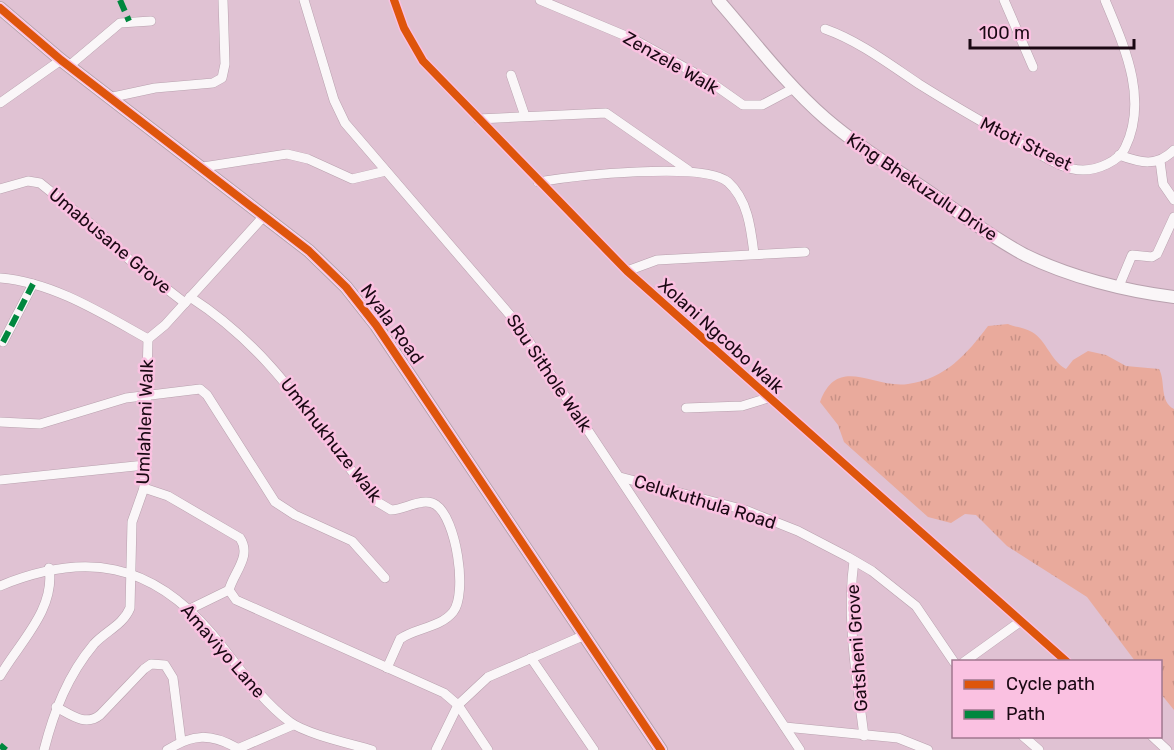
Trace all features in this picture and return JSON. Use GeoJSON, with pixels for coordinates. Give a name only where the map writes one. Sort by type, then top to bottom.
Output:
{"type":"FeatureCollection","features":[{"type":"Feature","properties":{"kind":"street"},"geometry":{"type":"LineString","coordinates":[[113,97],[155,87],[213,83],[222,78],[225,64],[223,0]]}},
{"type":"Feature","properties":{"kind":"street","name":"Sbu Sithole Walk"},"geometry":{"type":"LineString","coordinates":[[304,0],[339,112],[354,136],[499,299],[620,477],[800,750]]}},
{"type":"Feature","properties":{"kind":"street","name":"Xolani Ngcobo Walk"},"geometry":{"type":"LineString","coordinates":[[394,0],[404,28],[417,53],[538,182],[627,271],[1065,660]]}},
{"type":"Feature","properties":{"kind":"street","name":"King Bhekuzulu Drive"},"geometry":{"type":"LineString","coordinates":[[718,0],[794,88],[825,118],[854,141],[1000,239],[1041,262],[1119,286],[1174,297]]}},
{"type":"Feature","properties":{"kind":"street"},"geometry":{"type":"LineString","coordinates":[[1004,0],[1033,67]]}},
{"type":"Feature","properties":{"kind":"street"},"geometry":{"type":"LineString","coordinates":[[1105,0],[1132,75],[1136,100],[1131,135],[1119,155],[1137,162],[1160,161],[1174,150]]}},
{"type":"Feature","properties":{"kind":"street","name":"Zenzele Walk"},"geometry":{"type":"LineString","coordinates":[[544,1],[633,39],[709,81],[743,105],[762,105],[794,88]]}},
{"type":"Feature","properties":{"kind":"street","name":"Nyala Road"},"geometry":{"type":"LineString","coordinates":[[0,8],[65,63],[113,97],[309,250],[362,306],[661,750]]}},
{"type":"Feature","properties":{"kind":"street"},"geometry":{"type":"LineString","coordinates":[[0,103],[65,63],[120,23],[151,21]]}},
{"type":"Feature","properties":{"kind":"street","name":"Mtoti Street"},"geometry":{"type":"LineString","coordinates":[[825,29],[851,40],[969,116],[1057,163],[1084,170],[1100,167],[1119,155]]}},
{"type":"Feature","properties":{"kind":"street"},"geometry":{"type":"LineString","coordinates":[[511,75],[525,116]]}},
{"type":"Feature","properties":{"kind":"street"},"geometry":{"type":"LineString","coordinates":[[478,119],[606,113],[688,170]]}},
{"type":"Feature","properties":{"kind":"street"},"geometry":{"type":"LineString","coordinates":[[203,167],[287,154],[308,159],[352,179],[386,171]]}},
{"type":"Feature","properties":{"kind":"street"},"geometry":{"type":"LineString","coordinates":[[1160,161],[1163,184],[1174,200]]}},
{"type":"Feature","properties":{"kind":"street"},"geometry":{"type":"LineString","coordinates":[[538,182],[688,170],[715,175],[734,190],[751,223],[754,254]]}},
{"type":"Feature","properties":{"kind":"street","name":"Umabusane Grove"},"geometry":{"type":"LineString","coordinates":[[0,189],[28,182],[40,183],[132,262],[188,300]]}},
{"type":"Feature","properties":{"kind":"street"},"geometry":{"type":"LineString","coordinates":[[0,278],[33,284],[68,297],[148,339],[188,300],[264,216]]}},
{"type":"Feature","properties":{"kind":"street"},"geometry":{"type":"LineString","coordinates":[[1119,286],[1132,255],[1152,257],[1157,254],[1174,217]]}},
{"type":"Feature","properties":{"kind":"street"},"geometry":{"type":"LineString","coordinates":[[627,271],[657,260],[805,252]]}},
{"type":"Feature","properties":{"kind":"street"},"geometry":{"type":"LineString","coordinates":[[3,342],[33,284]]}},
{"type":"Feature","properties":{"kind":"street","name":"Umkhukhuze Walk"},"geometry":{"type":"LineString","coordinates":[[188,300],[224,319],[251,343],[286,383],[374,500],[391,510],[429,502],[439,507],[454,540],[461,581],[460,599],[446,619],[400,639],[387,668]]}},
{"type":"Feature","properties":{"kind":"street","name":"Umlahleni Walk"},"geometry":{"type":"LineString","coordinates":[[44,750],[56,707],[93,646],[118,625],[129,612],[133,574],[132,522],[144,488],[148,339]]}},
{"type":"Feature","properties":{"kind":"street"},"geometry":{"type":"LineString","coordinates":[[0,422],[40,424],[126,398],[196,388],[202,390],[275,502],[309,522],[352,542],[385,578]]}},
{"type":"Feature","properties":{"kind":"street"},"geometry":{"type":"LineString","coordinates":[[686,408],[742,406],[768,398]]}},
{"type":"Feature","properties":{"kind":"street"},"geometry":{"type":"LineString","coordinates":[[0,480],[145,465]]}},
{"type":"Feature","properties":{"kind":"street","name":"Celukuthula Road"},"geometry":{"type":"LineString","coordinates":[[620,477],[745,510],[798,531],[854,561],[902,593],[916,606],[953,660]]}},
{"type":"Feature","properties":{"kind":"street"},"geometry":{"type":"LineString","coordinates":[[144,488],[168,496],[240,538],[245,549],[229,590],[188,610]]}},
{"type":"Feature","properties":{"kind":"street","name":"Gatsheni Grove"},"geometry":{"type":"LineString","coordinates":[[854,561],[853,613],[864,736]]}},
{"type":"Feature","properties":{"kind":"street","name":"Amaviyo Lane"},"geometry":{"type":"LineString","coordinates":[[0,586],[49,568],[83,566],[133,574],[165,591],[188,610],[260,693],[293,725],[372,750]]}},
{"type":"Feature","properties":{"kind":"street"},"geometry":{"type":"LineString","coordinates":[[0,676],[47,602],[51,586],[49,568]]}},
{"type":"Feature","properties":{"kind":"street"},"geometry":{"type":"LineString","coordinates":[[229,590],[236,600],[444,693],[458,705],[488,750]]}},
{"type":"Feature","properties":{"kind":"street"},"geometry":{"type":"LineString","coordinates":[[967,660],[1021,621]]}},
{"type":"Feature","properties":{"kind":"street"},"geometry":{"type":"LineString","coordinates":[[436,750],[458,705],[488,677],[585,635]]}},
{"type":"Feature","properties":{"kind":"street"},"geometry":{"type":"LineString","coordinates":[[531,658],[594,750]]}},
{"type":"Feature","properties":{"kind":"street"},"geometry":{"type":"LineString","coordinates":[[56,707],[82,720],[92,720],[100,715],[144,669],[151,664],[165,665],[173,678],[181,741]]}},
{"type":"Feature","properties":{"kind":"street"},"geometry":{"type":"LineString","coordinates":[[167,750],[181,741],[206,737],[236,749],[293,725]]}},
{"type":"Feature","properties":{"kind":"street"},"geometry":{"type":"LineString","coordinates":[[785,727],[898,738],[928,750]]}},
{"type":"Feature","properties":{"kind":"street"},"geometry":{"type":"LineString","coordinates":[[1025,738],[1039,750]]}},
{"type":"Feature","properties":{"kind":"street"},"geometry":{"type":"LineString","coordinates":[[1154,738],[1167,750]]}},
{"type":"Feature","properties":{"kind":"green space"},"geometry":{"type":"Polygon","coordinates":[[[1008,324],[1029,331],[1041,340],[1056,361],[1066,369],[1073,360],[1088,351],[1106,355],[1126,366],[1159,369],[1166,401],[1174,409],[1174,710],[1162,695],[1162,660],[1134,660],[1087,597],[1007,546],[976,515],[965,514],[951,523],[928,517],[844,442],[838,425],[820,402],[827,388],[836,380],[846,377],[908,384],[933,377],[954,364],[988,326],[1008,324]]]}},
{"type":"Feature","properties":{"kind":"marked path"},"geometry":{"type":"LineString","coordinates":[[120,0],[129,21]]}},
{"type":"Feature","properties":{"kind":"marked path"},"geometry":{"type":"LineString","coordinates":[[3,342],[33,284]]}},
{"type":"Feature","properties":{"kind":"marked path"},"geometry":{"type":"LineString","coordinates":[[0,745],[6,750]]}},
{"type":"Feature","properties":{"kind":"cycle path"},"geometry":{"type":"LineString","coordinates":[[394,0],[404,28],[423,61],[627,271],[1065,660]]}},
{"type":"Feature","properties":{"kind":"cycle path"},"geometry":{"type":"LineString","coordinates":[[0,8],[61,60],[309,251],[346,287],[376,325],[661,750]]}}]}
